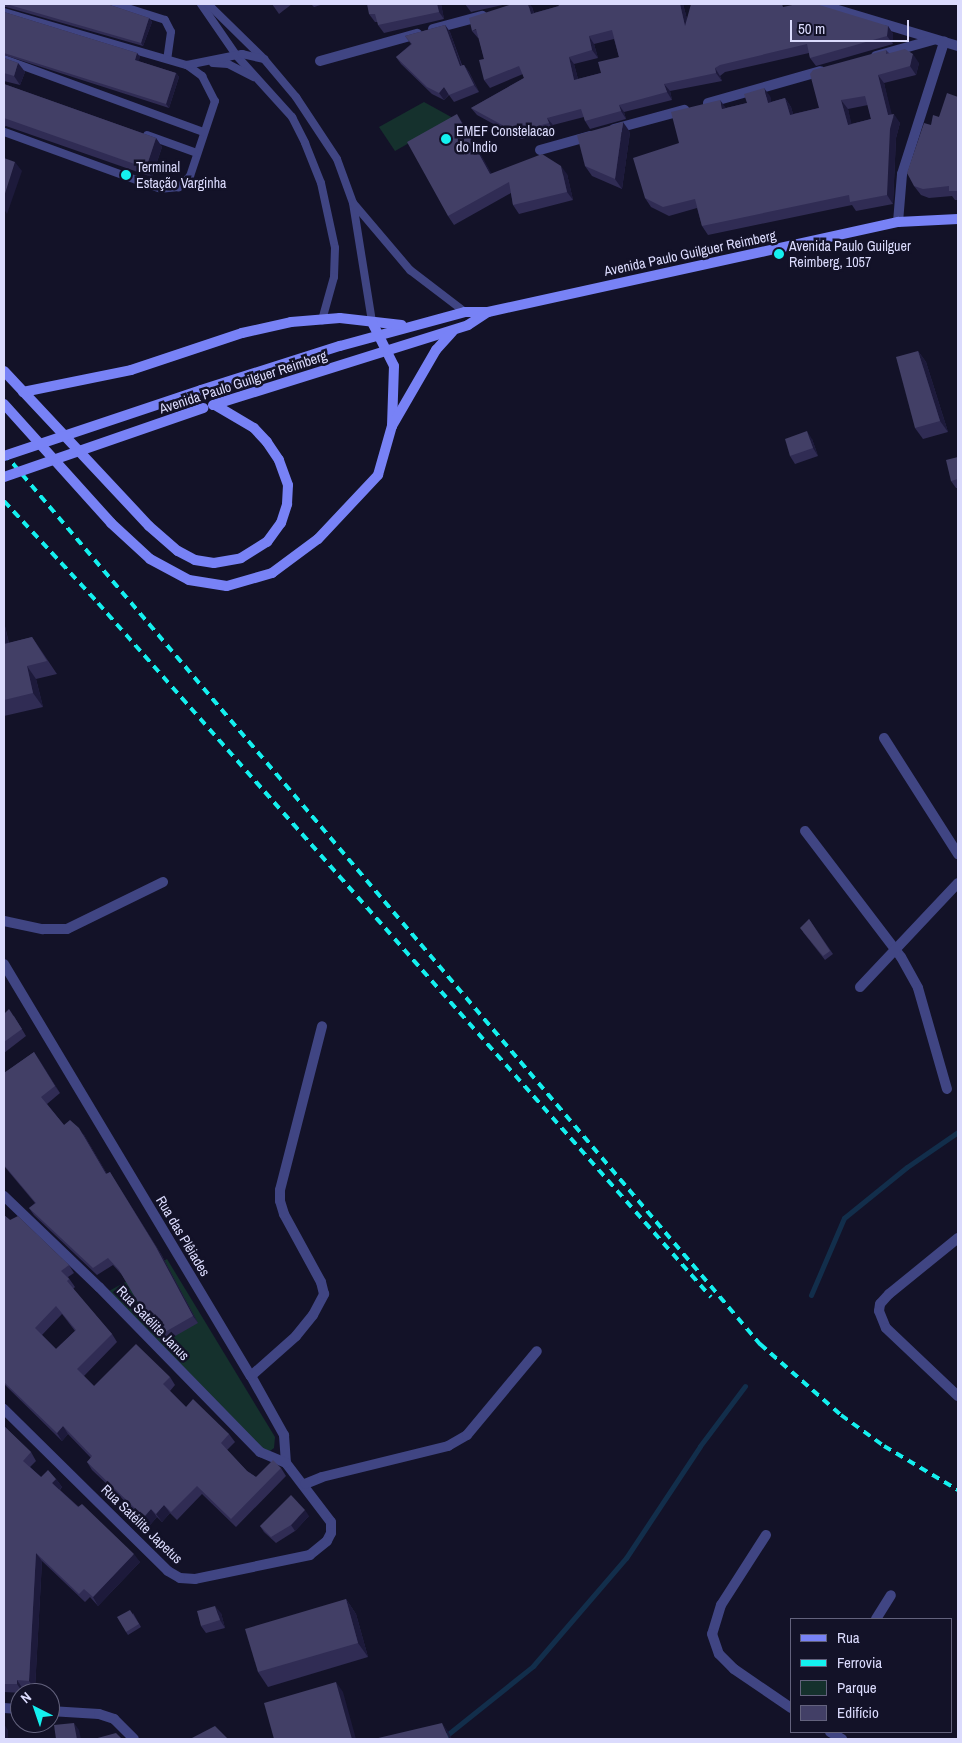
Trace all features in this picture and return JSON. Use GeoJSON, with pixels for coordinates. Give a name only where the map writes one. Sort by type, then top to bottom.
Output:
{"type":"FeatureCollection","features":[{"type":"Feature","properties":{"kind":"main road","name":"Avenida Paulo Guilguer Reimberg"},"geometry":{"type":"LineString","coordinates":[[4,456],[201,390],[408,326],[465,312],[488,312],[898,222],[958,219]]}},
{"type":"Feature","properties":{"kind":"main road","name":"Avenida Paulo Guilguer Reimberg"},"geometry":{"type":"LineString","coordinates":[[4,477],[203,408],[455,330],[468,325],[488,312]]}},
{"type":"Feature","properties":{"kind":"main road"},"geometry":{"type":"LineString","coordinates":[[23,392],[131,370],[242,333],[291,322],[322,320],[408,326]]}},
{"type":"Feature","properties":{"kind":"main road"},"geometry":{"type":"LineString","coordinates":[[4,404],[111,523],[150,559],[189,580],[227,586],[272,573],[318,539],[378,475],[392,426],[394,366],[372,322]]}},
{"type":"Feature","properties":{"kind":"main road"},"geometry":{"type":"LineString","coordinates":[[392,426],[436,350],[455,330]]}},
{"type":"Feature","properties":{"kind":"main road"},"geometry":{"type":"LineString","coordinates":[[4,370],[149,526],[178,551],[195,560],[214,563],[241,558],[266,542],[281,522],[288,485],[279,460],[267,442],[254,428],[215,405]]}},
{"type":"Feature","properties":{"kind":"street"},"geometry":{"type":"LineString","coordinates":[[818,4],[958,46]]}},
{"type":"Feature","properties":{"kind":"street"},"geometry":{"type":"LineString","coordinates":[[320,61],[489,14]]}},
{"type":"Feature","properties":{"kind":"street"},"geometry":{"type":"LineString","coordinates":[[866,59],[933,40]]}},
{"type":"Feature","properties":{"kind":"street"},"geometry":{"type":"LineString","coordinates":[[898,222],[902,174],[944,42]]}},
{"type":"Feature","properties":{"kind":"street"},"geometry":{"type":"LineString","coordinates":[[540,150],[837,67]]}},
{"type":"Feature","properties":{"kind":"street"},"geometry":{"type":"LineString","coordinates":[[884,738],[958,854]]}},
{"type":"Feature","properties":{"kind":"street"},"geometry":{"type":"LineString","coordinates":[[805,831],[896,950],[918,988],[948,1089]]}},
{"type":"Feature","properties":{"kind":"street"},"geometry":{"type":"LineString","coordinates":[[4,921],[43,929],[67,929],[164,882]]}},
{"type":"Feature","properties":{"kind":"street"},"geometry":{"type":"LineString","coordinates":[[860,987],[958,883]]}},
{"type":"Feature","properties":{"kind":"street","name":"Rua das Plêiades"},"geometry":{"type":"LineString","coordinates":[[4,964],[251,1376],[284,1435],[286,1463]]}},
{"type":"Feature","properties":{"kind":"street"},"geometry":{"type":"LineString","coordinates":[[251,1376],[296,1336],[313,1315],[324,1294],[313,1264],[284,1214],[280,1202],[322,1026]]}},
{"type":"Feature","properties":{"kind":"street","name":"Rua Satélite Janus"},"geometry":{"type":"LineString","coordinates":[[4,1196],[99,1287],[260,1452],[286,1463]]}},
{"type":"Feature","properties":{"kind":"street"},"geometry":{"type":"LineString","coordinates":[[958,1238],[889,1294],[880,1304],[879,1311],[886,1328],[958,1396]]}},
{"type":"Feature","properties":{"kind":"street"},"geometry":{"type":"LineString","coordinates":[[286,1463],[305,1484],[322,1477],[448,1446],[467,1435],[537,1351]]}},
{"type":"Feature","properties":{"kind":"street","name":"Rua Satélite Japetus"},"geometry":{"type":"LineString","coordinates":[[4,1409],[168,1571],[180,1578],[195,1579],[310,1555],[327,1541],[331,1533],[331,1522],[305,1484]]}},
{"type":"Feature","properties":{"kind":"street"},"geometry":{"type":"LineString","coordinates":[[766,1535],[722,1605],[712,1634],[719,1654],[734,1669],[790,1707]]}},
{"type":"Feature","properties":{"kind":"street"},"geometry":{"type":"LineString","coordinates":[[877,1618],[891,1595]]}},
{"type":"Feature","properties":{"kind":"street"},"geometry":{"type":"LineString","coordinates":[[60,1712],[99,1714],[114,1719],[134,1739]]}},
{"type":"Feature","properties":{"kind":"lane"},"geometry":{"type":"LineString","coordinates":[[115,4],[165,20],[171,32],[167,59]]}},
{"type":"Feature","properties":{"kind":"lane"},"geometry":{"type":"LineString","coordinates":[[201,4],[236,55],[292,118],[320,183],[335,248],[334,276],[322,320]]}},
{"type":"Feature","properties":{"kind":"lane"},"geometry":{"type":"LineString","coordinates":[[208,4],[264,59],[296,97],[338,159],[353,203],[372,322]]}},
{"type":"Feature","properties":{"kind":"lane"},"geometry":{"type":"LineString","coordinates":[[4,12],[187,65],[202,76],[215,101],[190,176],[178,187],[161,189],[4,132]]}},
{"type":"Feature","properties":{"kind":"lane"},"geometry":{"type":"LineString","coordinates":[[187,65],[236,55],[264,59]]}},
{"type":"Feature","properties":{"kind":"lane"},"geometry":{"type":"LineString","coordinates":[[4,60],[204,132]]}},
{"type":"Feature","properties":{"kind":"lane"},"geometry":{"type":"LineString","coordinates":[[204,63],[228,64],[258,79]]}},
{"type":"Feature","properties":{"kind":"lane"},"geometry":{"type":"LineString","coordinates":[[142,134],[197,153]]}},
{"type":"Feature","properties":{"kind":"lane"},"geometry":{"type":"LineString","coordinates":[[353,203],[410,270],[465,312]]}},
{"type":"Feature","properties":{"kind":"green space"},"geometry":{"type":"Polygon","coordinates":[[[424,102],[453,118],[395,151],[379,127],[424,102]]]}},
{"type":"Feature","properties":{"kind":"green space"},"geometry":{"type":"Polygon","coordinates":[[[167,1259],[275,1437],[274,1448],[270,1451],[262,1449],[109,1291],[167,1259]]]}},
{"type":"Feature","properties":{"kind":"building"},"geometry":{"type":"Polygon","coordinates":[[[6,4],[107,4],[149,18],[141,43],[6,4]]]}},
{"type":"Feature","properties":{"kind":"building"},"geometry":{"type":"Polygon","coordinates":[[[367,4],[437,4],[439,12],[378,25],[375,14],[369,14],[367,4]]]}},
{"type":"Feature","properties":{"kind":"building"},"geometry":{"type":"Polygon","coordinates":[[[512,4],[528,4],[531,14],[559,6],[558,4],[680,4],[685,26],[691,4],[782,4],[783,7],[797,4],[816,4],[888,26],[887,36],[810,58],[807,44],[720,65],[715,68],[716,73],[664,84],[667,92],[619,105],[621,111],[585,121],[581,109],[547,118],[549,123],[515,132],[471,108],[524,78],[519,66],[484,80],[479,60],[484,59],[476,29],[472,31],[469,18],[512,4]],[[612,30],[589,36],[592,50],[569,57],[574,80],[601,73],[598,62],[619,57],[612,30]]]}},
{"type":"Feature","properties":{"kind":"building"},"geometry":{"type":"Polygon","coordinates":[[[4,12],[137,53],[135,60],[176,73],[166,104],[4,53],[4,12]]]}},
{"type":"Feature","properties":{"kind":"building"},"geometry":{"type":"Polygon","coordinates":[[[445,25],[460,66],[464,65],[474,85],[449,95],[444,87],[439,93],[427,87],[396,57],[412,44],[405,36],[445,25]]]}},
{"type":"Feature","properties":{"kind":"building"},"geometry":{"type":"Polygon","coordinates":[[[905,49],[913,54],[910,66],[878,75],[888,115],[894,114],[890,129],[887,195],[850,202],[849,195],[702,226],[695,199],[663,207],[645,198],[633,158],[679,143],[671,112],[720,100],[722,109],[747,103],[744,94],[764,88],[768,103],[785,98],[790,115],[819,108],[810,74],[813,70],[886,50],[886,54],[905,49]],[[865,96],[841,100],[848,125],[871,119],[865,96]]]}},
{"type":"Feature","properties":{"kind":"building"},"geometry":{"type":"Polygon","coordinates":[[[4,58],[18,63],[14,76],[4,73],[4,58]]]}},
{"type":"Feature","properties":{"kind":"building"},"geometry":{"type":"Polygon","coordinates":[[[4,84],[156,138],[146,168],[4,118],[4,84]]]}},
{"type":"Feature","properties":{"kind":"building"},"geometry":{"type":"Polygon","coordinates":[[[947,93],[958,97],[958,191],[949,191],[949,186],[923,189],[914,186],[907,173],[924,123],[931,125],[933,115],[939,117],[947,93]]]}},
{"type":"Feature","properties":{"kind":"building"},"geometry":{"type":"Polygon","coordinates":[[[457,114],[490,174],[542,154],[561,166],[567,192],[513,205],[509,182],[448,216],[407,142],[457,114]]]}},
{"type":"Feature","properties":{"kind":"building"},"geometry":{"type":"Polygon","coordinates":[[[623,122],[615,179],[585,166],[577,135],[623,122]]]}},
{"type":"Feature","properties":{"kind":"building"},"geometry":{"type":"Polygon","coordinates":[[[4,158],[15,162],[4,197],[4,158]]]}},
{"type":"Feature","properties":{"kind":"building"},"geometry":{"type":"Polygon","coordinates":[[[918,351],[940,421],[915,428],[896,357],[918,351]]]}},
{"type":"Feature","properties":{"kind":"building"},"geometry":{"type":"Polygon","coordinates":[[[807,431],[813,448],[790,456],[785,439],[807,431]]]}},
{"type":"Feature","properties":{"kind":"building"},"geometry":{"type":"Polygon","coordinates":[[[958,457],[958,479],[951,481],[946,460],[958,457]]]}},
{"type":"Feature","properties":{"kind":"building"},"geometry":{"type":"Polygon","coordinates":[[[32,637],[47,661],[27,666],[33,693],[4,700],[4,644],[32,637]]]}},
{"type":"Feature","properties":{"kind":"building"},"geometry":{"type":"Polygon","coordinates":[[[809,919],[830,951],[823,956],[800,928],[809,919]]]}},
{"type":"Feature","properties":{"kind":"building"},"geometry":{"type":"Polygon","coordinates":[[[9,1009],[22,1029],[4,1042],[4,1014],[9,1009]]]}},
{"type":"Feature","properties":{"kind":"building"},"geometry":{"type":"Polygon","coordinates":[[[34,1052],[55,1086],[41,1097],[64,1125],[70,1120],[79,1128],[106,1174],[110,1172],[156,1247],[193,1316],[158,1336],[119,1270],[108,1258],[93,1268],[29,1208],[36,1203],[4,1165],[4,1073],[34,1052]]]}},
{"type":"Feature","properties":{"kind":"building"},"geometry":{"type":"Polygon","coordinates":[[[4,1215],[10,1220],[18,1216],[69,1265],[61,1271],[69,1279],[67,1281],[112,1334],[77,1369],[94,1386],[136,1344],[170,1377],[163,1384],[186,1407],[193,1399],[229,1434],[221,1443],[247,1471],[256,1477],[273,1460],[281,1468],[231,1519],[197,1486],[171,1512],[164,1505],[156,1514],[151,1509],[144,1517],[87,1462],[92,1456],[63,1426],[57,1433],[4,1382],[4,1215]],[[56,1306],[35,1328],[56,1349],[76,1330],[56,1306]]]}},
{"type":"Feature","properties":{"kind":"building"},"geometry":{"type":"Polygon","coordinates":[[[4,1426],[31,1452],[23,1461],[41,1477],[48,1470],[56,1479],[52,1483],[78,1507],[82,1504],[134,1554],[93,1597],[84,1589],[79,1594],[36,1553],[29,1681],[17,1680],[17,1683],[4,1684],[4,1426]]]}},
{"type":"Feature","properties":{"kind":"building"},"geometry":{"type":"Polygon","coordinates":[[[291,1495],[305,1510],[291,1525],[271,1537],[260,1526],[291,1495]]]}},
{"type":"Feature","properties":{"kind":"building"},"geometry":{"type":"Polygon","coordinates":[[[346,1599],[358,1643],[258,1672],[245,1629],[346,1599]]]}},
{"type":"Feature","properties":{"kind":"building"},"geometry":{"type":"Polygon","coordinates":[[[215,1606],[220,1620],[201,1626],[197,1611],[215,1606]]]}},
{"type":"Feature","properties":{"kind":"building"},"geometry":{"type":"Polygon","coordinates":[[[130,1610],[139,1624],[126,1632],[117,1617],[130,1610]]]}},
{"type":"Feature","properties":{"kind":"building"},"geometry":{"type":"Polygon","coordinates":[[[336,1682],[352,1739],[274,1739],[264,1703],[336,1682]]]}},
{"type":"Feature","properties":{"kind":"building"},"geometry":{"type":"Polygon","coordinates":[[[74,1723],[77,1739],[56,1739],[55,1733],[60,1733],[60,1724],[74,1723]]]}},
{"type":"Feature","properties":{"kind":"building"},"geometry":{"type":"Polygon","coordinates":[[[442,1723],[449,1739],[374,1739],[442,1723]]]}},
{"type":"Feature","properties":{"kind":"building"},"geometry":{"type":"Polygon","coordinates":[[[215,1726],[228,1739],[190,1739],[215,1726]]]}},
{"type":"Feature","properties":{"kind":"building"},"geometry":{"type":"Polygon","coordinates":[[[116,1733],[122,1739],[94,1739],[116,1733]]]}},
{"type":"Feature","properties":{"kind":"waterway"},"geometry":{"type":"LineString","coordinates":[[811,1295],[844,1218],[907,1167],[958,1132]]}},
{"type":"Feature","properties":{"kind":"waterway"},"geometry":{"type":"LineString","coordinates":[[442,1739],[533,1666],[626,1558],[700,1446],[745,1386]]}},
{"type":"Feature","properties":{"kind":"railway"},"geometry":{"type":"LineString","coordinates":[[4,453],[760,1344],[841,1415],[884,1446],[958,1490]]}},
{"type":"Feature","properties":{"kind":"railway"},"geometry":{"type":"LineString","coordinates":[[4,501],[98,603],[711,1297]]}},
{"type":"Feature","properties":{"kind":"place","name":"EMEF Constelacao do Indio"},"geometry":{"type":"Point","coordinates":[446,139]}},
{"type":"Feature","properties":{"kind":"place","name":"Terminal Estação Varginha"},"geometry":{"type":"Point","coordinates":[126,175]}},
{"type":"Feature","properties":{"kind":"place","name":"Avenida Paulo Guilguer Reimberg, 1057"},"geometry":{"type":"Point","coordinates":[779,254]}}]}
